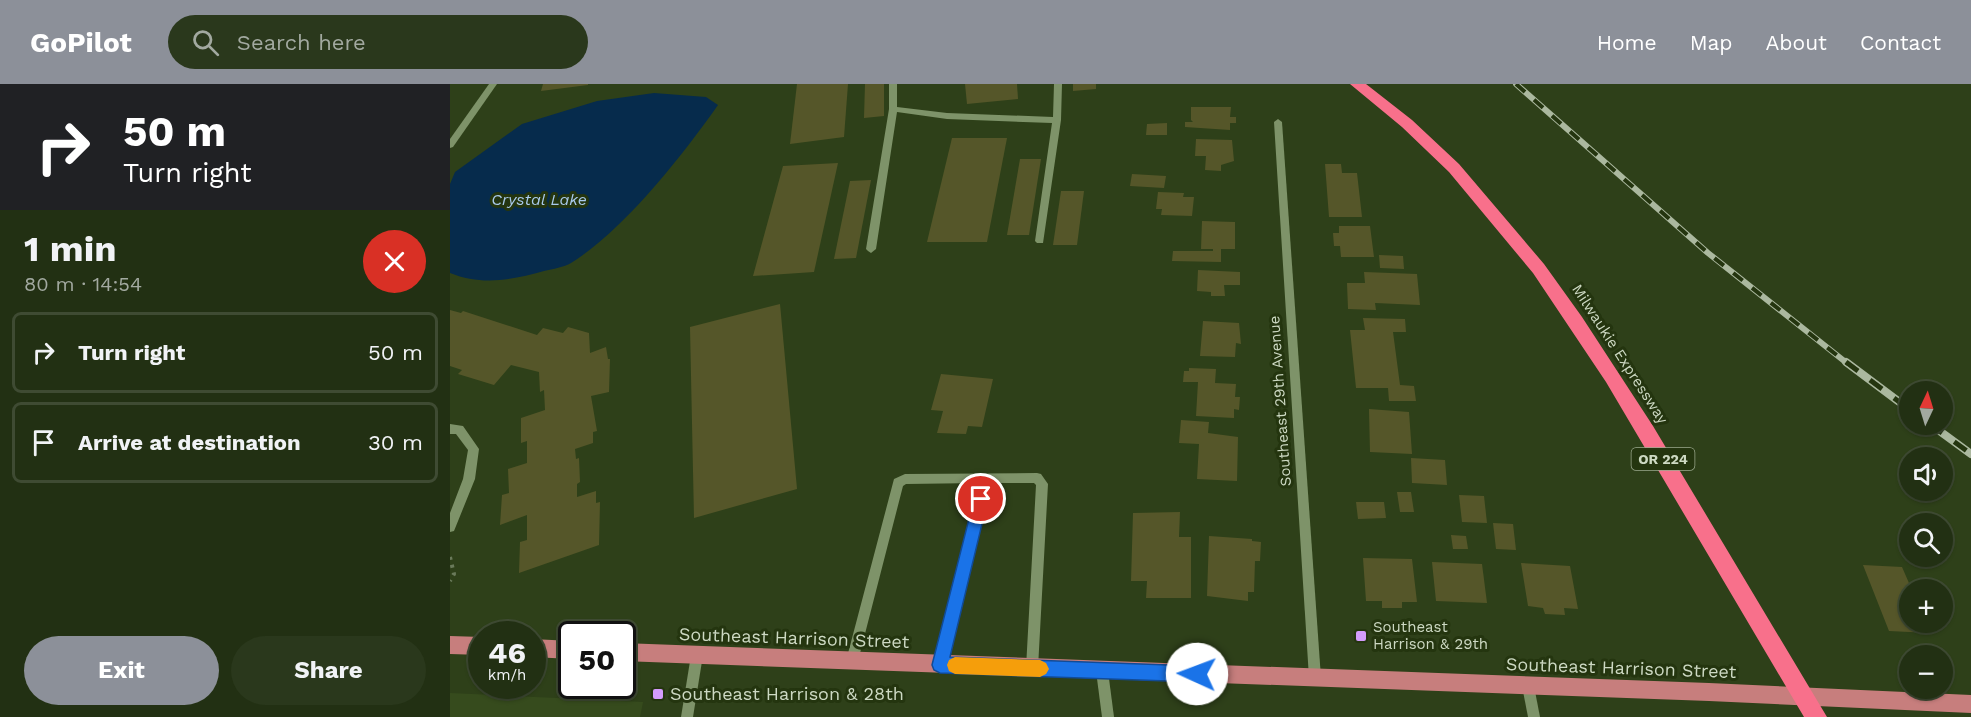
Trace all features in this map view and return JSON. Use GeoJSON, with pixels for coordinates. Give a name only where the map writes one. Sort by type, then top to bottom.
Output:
{"type":"FeatureCollection","features":[{"type":"Feature","properties":{"kind":"highway","name":"Milwaukie Expressway"},"geometry":{"type":"LineString","coordinates":[[1358,84],[1400,118],[1473,190],[1553,290],[1647,432],[1816,717]]}},
{"type":"Feature","properties":{"kind":"main road"},"geometry":{"type":"LineString","coordinates":[[450,645],[468,646]]}},
{"type":"Feature","properties":{"kind":"main road","name":"Southeast Harrison Street"},"geometry":{"type":"LineString","coordinates":[[636,653],[1971,704]]}},
{"type":"Feature","properties":{"kind":"street"},"geometry":{"type":"LineString","coordinates":[[450,145],[493,84]]}},
{"type":"Feature","properties":{"kind":"street"},"geometry":{"type":"LineString","coordinates":[[871,249],[893,109],[893,84]]}},
{"type":"Feature","properties":{"kind":"street"},"geometry":{"type":"LineString","coordinates":[[1040,241],[1057,120],[1058,84]]}},
{"type":"Feature","properties":{"kind":"street"},"geometry":{"type":"LineString","coordinates":[[893,109],[947,116],[1057,120]]}},
{"type":"Feature","properties":{"kind":"street","name":"Southeast 29th Avenue"},"geometry":{"type":"LineString","coordinates":[[1278,122],[1315,678]]}},
{"type":"Feature","properties":{"kind":"street"},"geometry":{"type":"LineString","coordinates":[[450,429],[459,429],[474,449],[469,479],[450,527]]}},
{"type":"Feature","properties":{"kind":"street"},"geometry":{"type":"LineString","coordinates":[[940,665],[986,478]]}},
{"type":"Feature","properties":{"kind":"street"},"geometry":{"type":"LineString","coordinates":[[852,661],[898,483],[905,479],[1037,478],[1041,484],[1032,668]]}},
{"type":"Feature","properties":{"kind":"street"},"geometry":{"type":"LineString","coordinates":[[687,717],[697,655]]}},
{"type":"Feature","properties":{"kind":"street"},"geometry":{"type":"LineString","coordinates":[[1102,671],[1108,717]]}},
{"type":"Feature","properties":{"kind":"street"},"geometry":{"type":"LineString","coordinates":[[1528,686],[1534,717]]}},
{"type":"Feature","properties":{"kind":"path"},"geometry":{"type":"LineString","coordinates":[[450,557],[454,574],[450,581]]}},
{"type":"Feature","properties":{"kind":"shaded area"},"geometry":{"type":"Polygon","coordinates":[[[450,693],[468,694],[468,699],[546,697],[643,702],[640,717],[450,717],[450,693]]]}},
{"type":"Feature","properties":{"kind":"water","name":"Crystal Lake"},"geometry":{"type":"Polygon","coordinates":[[[654,93],[706,97],[718,105],[670,169],[611,232],[571,263],[558,268],[497,280],[474,279],[450,273],[450,184],[455,172],[522,124],[597,101],[654,93]]]}},
{"type":"Feature","properties":{"kind":"building"},"geometry":{"type":"Polygon","coordinates":[[[543,84],[588,84],[588,85],[541,91],[543,84]]]}},
{"type":"Feature","properties":{"kind":"building"},"geometry":{"type":"Polygon","coordinates":[[[797,84],[848,84],[844,137],[790,144],[797,84]]]}},
{"type":"Feature","properties":{"kind":"building"},"geometry":{"type":"Polygon","coordinates":[[[865,84],[884,84],[884,116],[864,118],[865,84]]]}},
{"type":"Feature","properties":{"kind":"building"},"geometry":{"type":"Polygon","coordinates":[[[965,84],[1017,84],[1018,99],[967,104],[965,84]]]}},
{"type":"Feature","properties":{"kind":"building"},"geometry":{"type":"Polygon","coordinates":[[[1073,84],[1096,84],[1096,89],[1073,91],[1073,84]]]}},
{"type":"Feature","properties":{"kind":"building"},"geometry":{"type":"Polygon","coordinates":[[[1191,107],[1231,107],[1230,117],[1236,117],[1236,123],[1230,123],[1230,130],[1185,127],[1185,122],[1193,122],[1191,107]]]}},
{"type":"Feature","properties":{"kind":"building"},"geometry":{"type":"Polygon","coordinates":[[[1167,123],[1167,135],[1146,135],[1147,124],[1167,123]]]}},
{"type":"Feature","properties":{"kind":"building"},"geometry":{"type":"Polygon","coordinates":[[[952,138],[1007,138],[987,242],[927,242],[952,138]]]}},
{"type":"Feature","properties":{"kind":"building"},"geometry":{"type":"Polygon","coordinates":[[[1196,139],[1232,140],[1234,161],[1221,165],[1221,171],[1205,170],[1206,156],[1195,156],[1196,139]]]}},
{"type":"Feature","properties":{"kind":"building"},"geometry":{"type":"Polygon","coordinates":[[[1020,159],[1041,159],[1029,235],[1007,235],[1020,159]]]}},
{"type":"Feature","properties":{"kind":"building"},"geometry":{"type":"Polygon","coordinates":[[[838,163],[814,272],[753,276],[783,166],[838,163]]]}},
{"type":"Feature","properties":{"kind":"building"},"geometry":{"type":"Polygon","coordinates":[[[1325,164],[1341,164],[1342,173],[1357,173],[1362,217],[1329,217],[1325,164]]]}},
{"type":"Feature","properties":{"kind":"building"},"geometry":{"type":"Polygon","coordinates":[[[1132,174],[1166,176],[1164,188],[1130,186],[1132,174]]]}},
{"type":"Feature","properties":{"kind":"building"},"geometry":{"type":"Polygon","coordinates":[[[871,180],[856,258],[834,259],[850,181],[871,180]]]}},
{"type":"Feature","properties":{"kind":"building"},"geometry":{"type":"Polygon","coordinates":[[[1061,191],[1084,191],[1077,245],[1053,245],[1061,191]]]}},
{"type":"Feature","properties":{"kind":"building"},"geometry":{"type":"Polygon","coordinates":[[[1158,192],[1184,193],[1183,197],[1194,197],[1192,216],[1161,215],[1162,209],[1156,209],[1158,192]]]}},
{"type":"Feature","properties":{"kind":"building"},"geometry":{"type":"Polygon","coordinates":[[[1202,221],[1235,222],[1235,249],[1221,249],[1221,262],[1172,261],[1173,251],[1213,251],[1213,249],[1201,249],[1202,221]]]}},
{"type":"Feature","properties":{"kind":"building"},"geometry":{"type":"Polygon","coordinates":[[[1339,226],[1370,226],[1374,257],[1341,257],[1340,246],[1334,246],[1333,233],[1339,233],[1339,226]]]}},
{"type":"Feature","properties":{"kind":"building"},"geometry":{"type":"Polygon","coordinates":[[[1379,255],[1403,256],[1404,269],[1380,268],[1379,255]]]}},
{"type":"Feature","properties":{"kind":"building"},"geometry":{"type":"Polygon","coordinates":[[[1198,270],[1240,272],[1240,285],[1224,285],[1225,296],[1211,296],[1211,292],[1197,291],[1198,270]]]}},
{"type":"Feature","properties":{"kind":"building"},"geometry":{"type":"Polygon","coordinates":[[[1364,272],[1417,274],[1420,305],[1375,303],[1376,310],[1348,309],[1347,283],[1365,283],[1364,272]]]}},
{"type":"Feature","properties":{"kind":"building"},"geometry":{"type":"Polygon","coordinates":[[[780,304],[797,489],[694,518],[690,327],[780,304]]]}},
{"type":"Feature","properties":{"kind":"building"},"geometry":{"type":"Polygon","coordinates":[[[450,310],[461,313],[463,311],[537,335],[543,328],[563,333],[568,327],[589,333],[590,353],[606,347],[608,359],[610,359],[609,392],[591,396],[597,431],[593,432],[593,443],[575,449],[576,459],[579,458],[580,482],[577,484],[577,497],[596,491],[596,503],[600,502],[599,545],[519,573],[520,542],[527,540],[527,515],[500,525],[502,495],[509,493],[508,469],[527,463],[527,441],[521,443],[521,418],[545,410],[544,390],[540,392],[539,372],[511,365],[494,385],[458,374],[462,370],[450,366],[450,310]]]}},
{"type":"Feature","properties":{"kind":"building"},"geometry":{"type":"Polygon","coordinates":[[[1363,318],[1405,319],[1406,332],[1393,332],[1400,385],[1414,386],[1416,401],[1389,401],[1388,388],[1356,388],[1350,330],[1365,330],[1363,318]]]}},
{"type":"Feature","properties":{"kind":"building"},"geometry":{"type":"Polygon","coordinates":[[[1203,321],[1239,323],[1241,344],[1236,343],[1235,357],[1200,356],[1203,321]]]}},
{"type":"Feature","properties":{"kind":"building"},"geometry":{"type":"Polygon","coordinates":[[[1189,368],[1216,369],[1215,383],[1236,384],[1235,397],[1240,397],[1239,410],[1234,409],[1234,418],[1196,416],[1198,382],[1183,382],[1184,371],[1189,371],[1189,368]]]}},
{"type":"Feature","properties":{"kind":"building"},"geometry":{"type":"Polygon","coordinates":[[[941,374],[993,379],[982,427],[968,426],[966,434],[937,433],[943,411],[931,410],[941,374]]]}},
{"type":"Feature","properties":{"kind":"building"},"geometry":{"type":"Polygon","coordinates":[[[1369,409],[1409,412],[1412,454],[1370,452],[1369,409]]]}},
{"type":"Feature","properties":{"kind":"building"},"geometry":{"type":"Polygon","coordinates":[[[1181,420],[1209,422],[1208,433],[1238,437],[1237,481],[1197,479],[1199,444],[1179,443],[1181,420]]]}},
{"type":"Feature","properties":{"kind":"building"},"geometry":{"type":"Polygon","coordinates":[[[1411,458],[1445,460],[1447,485],[1412,483],[1411,458]]]}},
{"type":"Feature","properties":{"kind":"building"},"geometry":{"type":"Polygon","coordinates":[[[1397,492],[1411,492],[1414,512],[1400,512],[1397,492]]]}},
{"type":"Feature","properties":{"kind":"building"},"geometry":{"type":"Polygon","coordinates":[[[1459,495],[1484,496],[1487,523],[1462,522],[1459,495]]]}},
{"type":"Feature","properties":{"kind":"building"},"geometry":{"type":"Polygon","coordinates":[[[1356,502],[1384,502],[1386,518],[1358,519],[1356,502]]]}},
{"type":"Feature","properties":{"kind":"building"},"geometry":{"type":"Polygon","coordinates":[[[1180,512],[1179,537],[1191,537],[1191,598],[1146,598],[1147,581],[1131,581],[1133,513],[1180,512]]]}},
{"type":"Feature","properties":{"kind":"building"},"geometry":{"type":"Polygon","coordinates":[[[1493,523],[1513,524],[1516,550],[1496,549],[1493,523]]]}},
{"type":"Feature","properties":{"kind":"building"},"geometry":{"type":"Polygon","coordinates":[[[1451,535],[1466,536],[1468,549],[1453,549],[1451,535]]]}},
{"type":"Feature","properties":{"kind":"building"},"geometry":{"type":"Polygon","coordinates":[[[1209,536],[1252,539],[1252,541],[1261,542],[1260,561],[1255,561],[1254,592],[1248,592],[1248,601],[1207,596],[1209,536]]]}},
{"type":"Feature","properties":{"kind":"building"},"geometry":{"type":"Polygon","coordinates":[[[1363,558],[1412,559],[1417,602],[1402,602],[1402,608],[1382,608],[1382,601],[1366,601],[1363,558]]]}},
{"type":"Feature","properties":{"kind":"building"},"geometry":{"type":"Polygon","coordinates":[[[1432,562],[1482,564],[1487,603],[1436,601],[1432,562]]]}},
{"type":"Feature","properties":{"kind":"building"},"geometry":{"type":"Polygon","coordinates":[[[1521,563],[1570,566],[1578,609],[1564,608],[1565,615],[1545,614],[1543,608],[1528,606],[1521,563]]]}},
{"type":"Feature","properties":{"kind":"building"},"geometry":{"type":"Polygon","coordinates":[[[1863,565],[1902,567],[1907,579],[1899,579],[1899,631],[1889,631],[1863,565]]]}},
{"type":"Feature","properties":{"kind":"railway"},"geometry":{"type":"LineString","coordinates":[[1516,84],[1708,253],[1848,364]]}},
{"type":"Feature","properties":{"kind":"railway"},"geometry":{"type":"LineString","coordinates":[[1846,362],[1899,402]]}},
{"type":"Feature","properties":{"kind":"railway"},"geometry":{"type":"LineString","coordinates":[[1945,435],[1971,454]]}},
{"type":"Feature","properties":{"kind":"slow traffic"},"geometry":{"type":"LineString","coordinates":[[955,665],[1040,669]]}},
{"type":"Feature","properties":{"kind":"place","name":"Southeast Harrison & 29th"},"geometry":{"type":"Point","coordinates":[1361,636]}},
{"type":"Feature","properties":{"kind":"place","name":"Southeast Harrison & 28th"},"geometry":{"type":"Point","coordinates":[658,694]}},
{"type":"Feature","properties":{"kind":"route"},"geometry":{"type":"LineString","coordinates":[[981,499],[940,665],[1197,674]]}}]}
